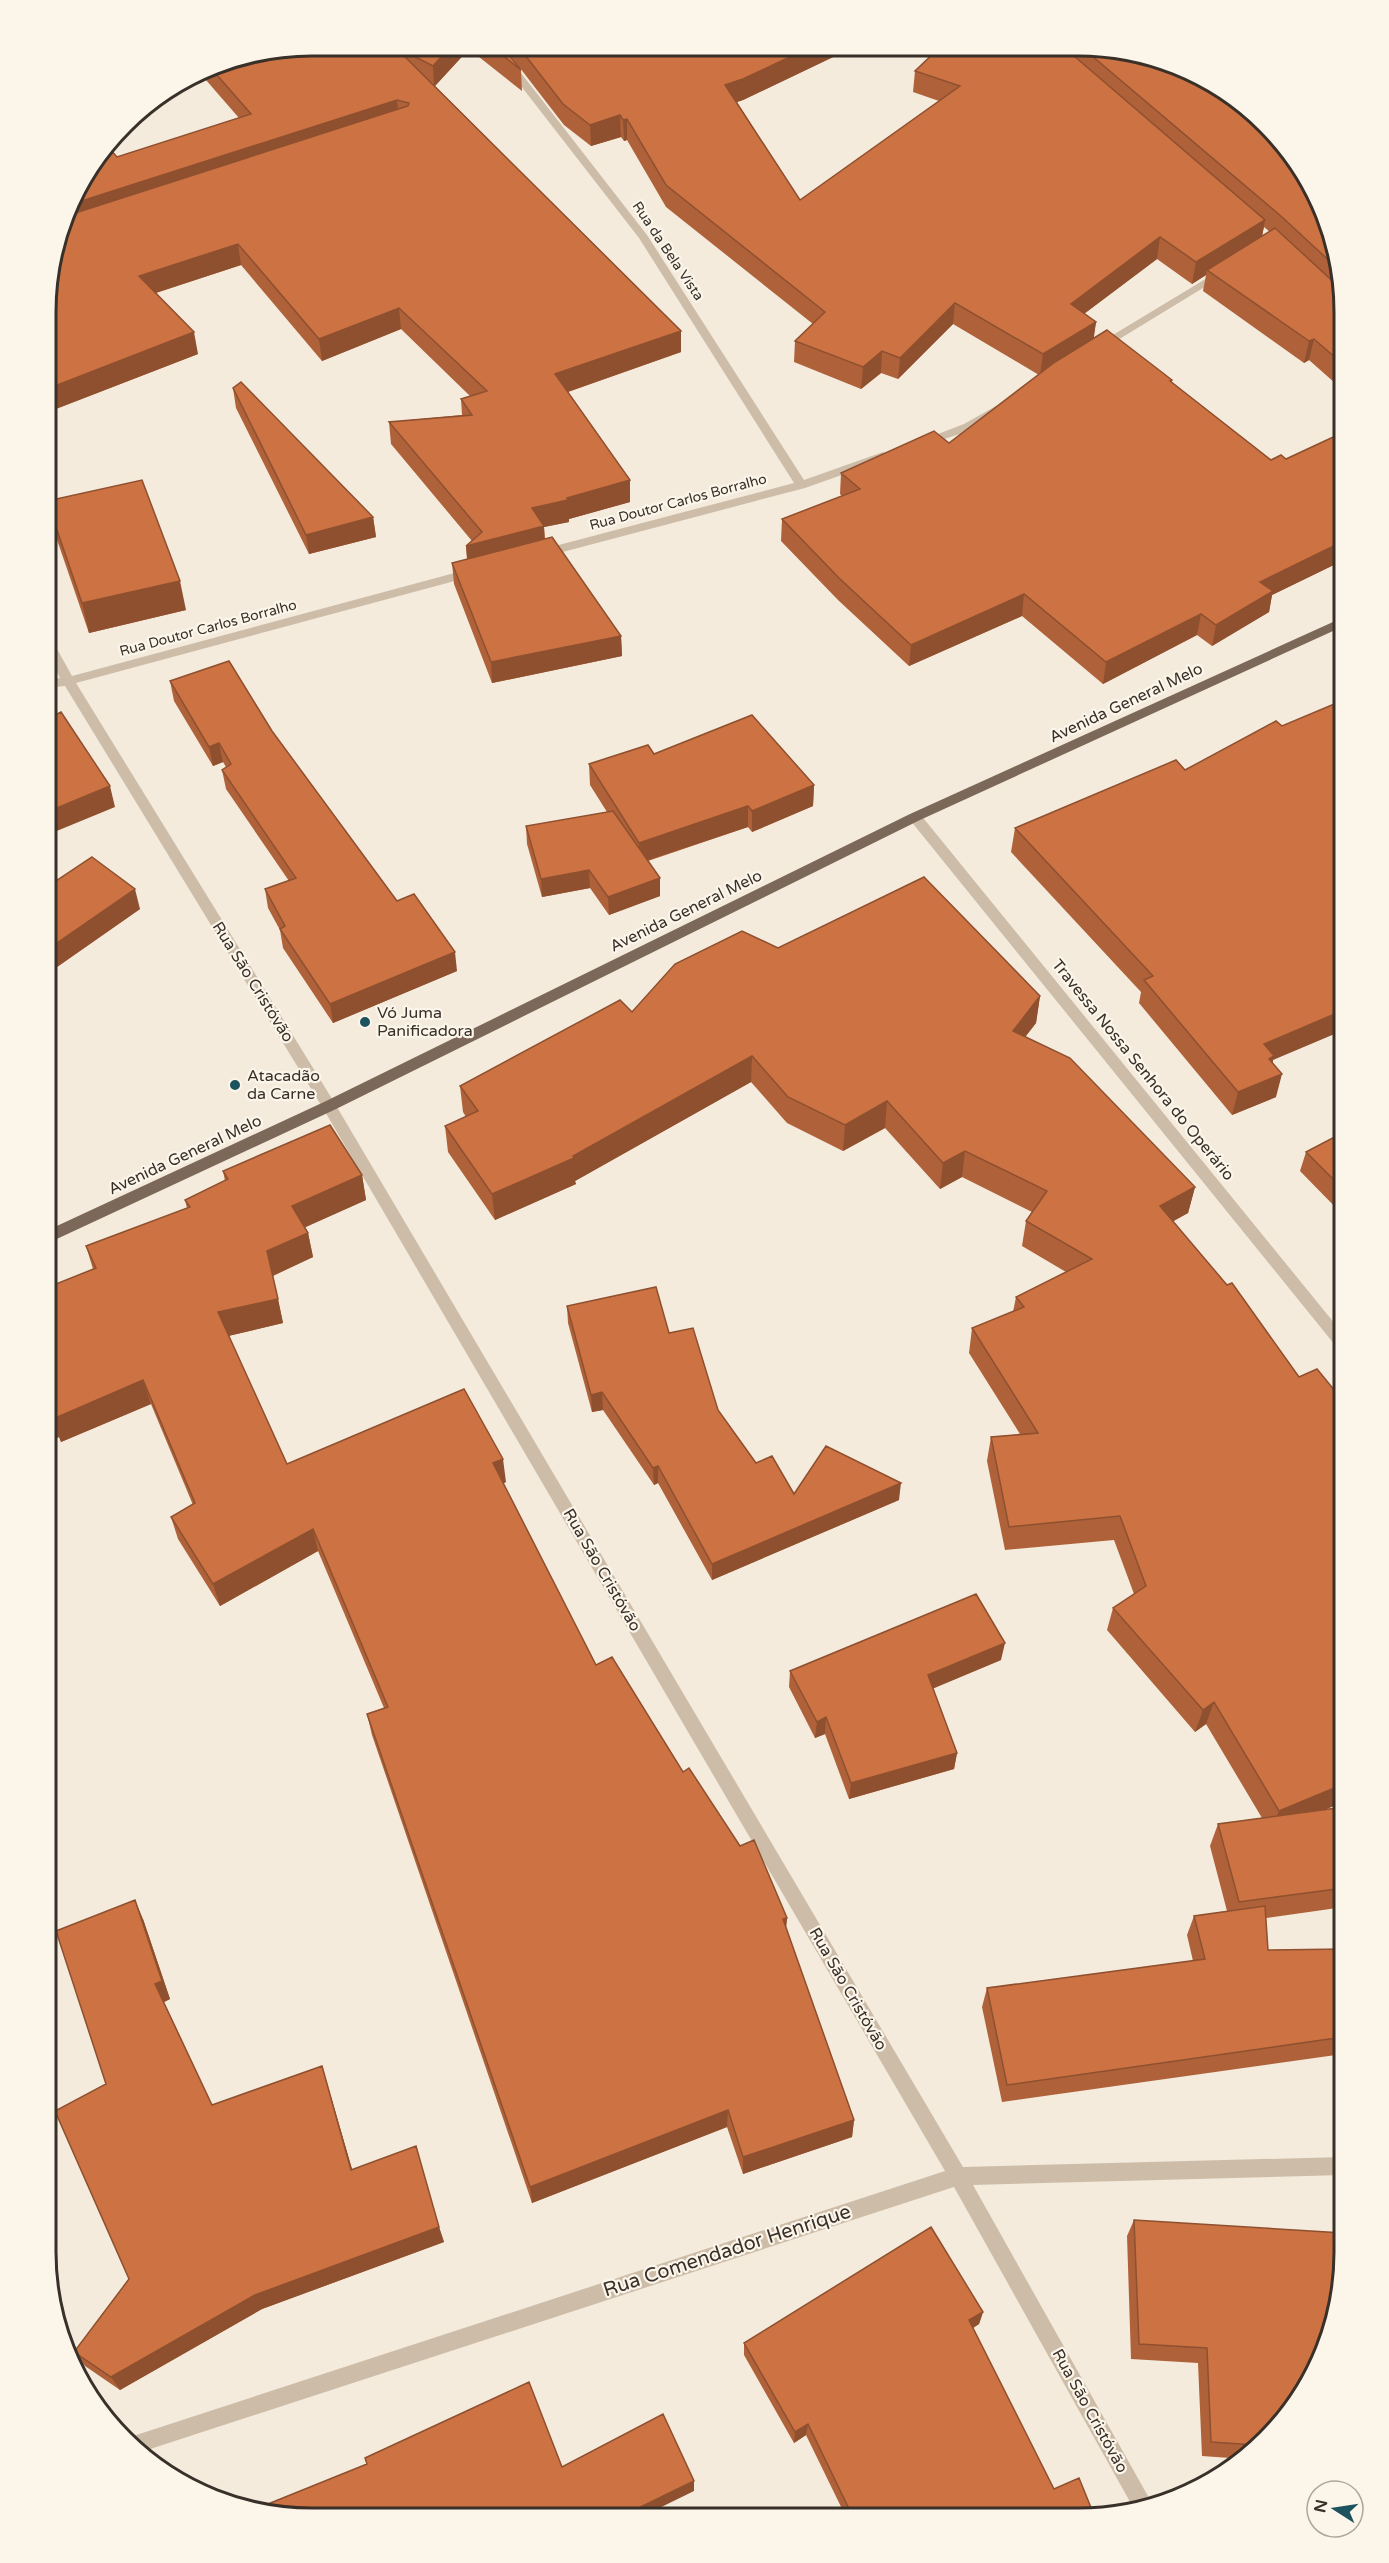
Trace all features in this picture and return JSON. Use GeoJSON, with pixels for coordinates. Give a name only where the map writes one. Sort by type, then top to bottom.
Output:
{"type":"FeatureCollection","features":[{"type":"Feature","properties":{"kind":"main road","name":"Avenida General Melo"},"geometry":{"type":"LineString","coordinates":[[56,1233],[329,1106],[915,817],[1334,626]]}},
{"type":"Feature","properties":{"kind":"street","name":"Rua da Bela Vista"},"geometry":{"type":"LineString","coordinates":[[503,56],[644,237],[801,484]]}},
{"type":"Feature","properties":{"kind":"street"},"geometry":{"type":"LineString","coordinates":[[1089,352],[1231,266]]}},
{"type":"Feature","properties":{"kind":"street"},"geometry":{"type":"LineString","coordinates":[[912,446],[968,427],[1008,402]]}},
{"type":"Feature","properties":{"kind":"street","name":"Rua Doutor Carlos Borralho"},"geometry":{"type":"LineString","coordinates":[[526,558],[801,484],[890,454]]}},
{"type":"Feature","properties":{"kind":"street","name":"Rua Doutor Carlos Borralho"},"geometry":{"type":"LineString","coordinates":[[56,683],[480,570]]}},
{"type":"Feature","properties":{"kind":"street","name":"Rua São Cristóvão"},"geometry":{"type":"LineString","coordinates":[[56,658],[329,1106],[958,2176],[1140,2500]]}},
{"type":"Feature","properties":{"kind":"street","name":"Travessa Nossa Senhora do Operário"},"geometry":{"type":"LineString","coordinates":[[915,817],[1334,1334]]}},
{"type":"Feature","properties":{"kind":"street","name":"Rua Comendador Henrique"},"geometry":{"type":"LineString","coordinates":[[141,2442],[958,2176],[1334,2166]]}},
{"type":"Feature","properties":{"kind":"building"},"geometry":{"type":"Polygon","coordinates":[[[294,56],[404,56],[681,331],[555,374],[630,480],[567,498],[568,500],[532,508],[544,526],[466,546],[482,532],[389,422],[472,415],[461,399],[487,391],[399,308],[319,339],[238,244],[139,276],[194,332],[56,386],[56,294],[60,261],[75,213],[408,106],[409,103],[397,100],[80,201],[112,151],[117,157],[251,114],[216,74],[261,60],[294,56]]]}},
{"type":"Feature","properties":{"kind":"building"},"geometry":{"type":"Polygon","coordinates":[[[414,56],[442,56],[433,66],[414,56]]]}},
{"type":"Feature","properties":{"kind":"building"},"geometry":{"type":"Polygon","coordinates":[[[504,56],[510,56],[521,70],[504,56]]]}},
{"type":"Feature","properties":{"kind":"building"},"geometry":{"type":"Polygon","coordinates":[[[526,56],[792,56],[725,85],[800,200],[960,86],[915,71],[931,56],[1074,56],[1265,220],[1196,262],[1160,237],[1071,304],[1096,322],[1043,354],[955,303],[900,358],[882,351],[863,367],[795,341],[825,312],[666,185],[627,119],[623,120],[620,115],[590,125],[563,104],[526,56]]]}},
{"type":"Feature","properties":{"kind":"building"},"geometry":{"type":"Polygon","coordinates":[[[1092,56],[1128,60],[1176,75],[1220,99],[1259,130],[1281,156],[1299,183],[1314,213],[1329,260],[1282,217],[1092,56]]]}},
{"type":"Feature","properties":{"kind":"building"},"geometry":{"type":"Polygon","coordinates":[[[1275,228],[1331,280],[1334,356],[1314,339],[1309,341],[1207,270],[1275,228]]]}},
{"type":"Feature","properties":{"kind":"building"},"geometry":{"type":"Polygon","coordinates":[[[1107,330],[1271,460],[1281,455],[1286,459],[1334,437],[1334,546],[1260,582],[1273,591],[1216,625],[1201,614],[1106,662],[1024,594],[911,645],[839,578],[782,519],[860,489],[841,473],[934,431],[949,443],[1055,362],[1107,330]]]}},
{"type":"Feature","properties":{"kind":"building"},"geometry":{"type":"Polygon","coordinates":[[[241,382],[373,517],[306,535],[233,388],[241,382]]]}},
{"type":"Feature","properties":{"kind":"building"},"geometry":{"type":"Polygon","coordinates":[[[142,480],[180,581],[82,603],[56,527],[56,499],[142,480]]]}},
{"type":"Feature","properties":{"kind":"building"},"geometry":{"type":"Polygon","coordinates":[[[552,537],[621,636],[491,662],[452,563],[552,537]]]}},
{"type":"Feature","properties":{"kind":"building"},"geometry":{"type":"Polygon","coordinates":[[[229,661],[272,731],[397,901],[414,894],[455,952],[330,1004],[280,929],[285,926],[265,889],[296,878],[222,770],[231,764],[219,743],[209,747],[170,681],[229,661]]]}},
{"type":"Feature","properties":{"kind":"building"},"geometry":{"type":"Polygon","coordinates":[[[1334,704],[1334,1014],[1264,1044],[1274,1056],[1269,1059],[1282,1074],[1238,1092],[1144,980],[1153,976],[1015,828],[1176,760],[1185,770],[1276,721],[1282,726],[1334,704]]]}},
{"type":"Feature","properties":{"kind":"building"},"geometry":{"type":"Polygon","coordinates":[[[61,712],[110,786],[56,808],[56,714],[61,712]]]}},
{"type":"Feature","properties":{"kind":"building"},"geometry":{"type":"Polygon","coordinates":[[[752,715],[814,785],[752,811],[748,806],[639,843],[589,764],[648,745],[654,754],[752,715]]]}},
{"type":"Feature","properties":{"kind":"building"},"geometry":{"type":"Polygon","coordinates":[[[613,811],[660,878],[608,897],[589,870],[541,879],[526,826],[613,811]]]}},
{"type":"Feature","properties":{"kind":"building"},"geometry":{"type":"Polygon","coordinates":[[[92,857],[135,889],[56,944],[56,881],[92,857]]]}},
{"type":"Feature","properties":{"kind":"building"},"geometry":{"type":"Polygon","coordinates":[[[924,877],[1040,996],[1013,1031],[1070,1058],[1195,1187],[1160,1206],[1227,1285],[1232,1283],[1299,1377],[1317,1369],[1334,1390],[1334,1788],[1279,1811],[1214,1702],[1203,1710],[1113,1608],[1146,1586],[1120,1516],[1009,1527],[991,1437],[1038,1433],[972,1328],[1024,1307],[1016,1297],[1092,1259],[1026,1221],[1047,1191],[965,1151],[943,1163],[887,1101],[845,1125],[788,1097],[752,1056],[573,1156],[574,1158],[492,1194],[445,1126],[478,1111],[460,1086],[620,1000],[632,1012],[675,964],[742,931],[778,948],[924,877]]]}},
{"type":"Feature","properties":{"kind":"building"},"geometry":{"type":"Polygon","coordinates":[[[330,1125],[362,1175],[292,1206],[308,1233],[267,1251],[278,1299],[218,1312],[287,1464],[464,1389],[503,1459],[493,1463],[596,1665],[612,1657],[683,1772],[689,1768],[740,1846],[754,1840],[787,1918],[783,1919],[854,2120],[743,2157],[728,2110],[530,2187],[367,1714],[388,1707],[313,1529],[213,1584],[171,1517],[195,1503],[143,1380],[56,1418],[56,1284],[96,1268],[86,1246],[190,1207],[185,1200],[228,1179],[223,1171],[330,1125]]]}},
{"type":"Feature","properties":{"kind":"building"},"geometry":{"type":"Polygon","coordinates":[[[1334,1137],[1334,1180],[1306,1152],[1334,1137]]]}},
{"type":"Feature","properties":{"kind":"building"},"geometry":{"type":"Polygon","coordinates":[[[656,1287],[669,1333],[693,1328],[718,1410],[756,1463],[772,1456],[794,1494],[826,1446],[901,1483],[712,1564],[658,1466],[653,1468],[602,1392],[591,1395],[567,1306],[656,1287]]]}},
{"type":"Feature","properties":{"kind":"building"},"geometry":{"type":"Polygon","coordinates":[[[976,1594],[1005,1643],[928,1675],[957,1753],[851,1783],[826,1717],[817,1722],[790,1671],[976,1594]]]}},
{"type":"Feature","properties":{"kind":"building"},"geometry":{"type":"Polygon","coordinates":[[[1334,1808],[1334,1889],[1239,1902],[1218,1824],[1334,1808]]]}},
{"type":"Feature","properties":{"kind":"building"},"geometry":{"type":"Polygon","coordinates":[[[135,1900],[162,1981],[155,1984],[212,2105],[322,2066],[351,2170],[416,2146],[439,2227],[255,2295],[111,2377],[77,2354],[75,2350],[129,2279],[56,2113],[56,2110],[106,2084],[56,1931],[135,1900]]]}},
{"type":"Feature","properties":{"kind":"building"},"geometry":{"type":"Polygon","coordinates":[[[1265,1906],[1268,1950],[1334,1949],[1334,2038],[1007,2085],[987,1988],[1205,1959],[1194,1916],[1265,1906]]]}},
{"type":"Feature","properties":{"kind":"building"},"geometry":{"type":"Polygon","coordinates":[[[1134,2220],[1334,2232],[1329,2302],[1314,2350],[1299,2380],[1281,2407],[1259,2433],[1246,2444],[1211,2442],[1207,2348],[1139,2344],[1134,2220]]]}},
{"type":"Feature","properties":{"kind":"building"},"geometry":{"type":"Polygon","coordinates":[[[931,2227],[983,2312],[969,2320],[1054,2489],[1079,2478],[1091,2507],[849,2508],[808,2424],[795,2432],[744,2343],[931,2227]]]}},
{"type":"Feature","properties":{"kind":"building"},"geometry":{"type":"Polygon","coordinates":[[[529,2382],[562,2467],[663,2414],[694,2481],[638,2508],[311,2508],[268,2504],[367,2464],[365,2458],[529,2382]]]}},
{"type":"Feature","properties":{"kind":"place","name":"Vó Juma Panificadora"},"geometry":{"type":"Point","coordinates":[365,1022]}},
{"type":"Feature","properties":{"kind":"place","name":"Atacadão da Carne"},"geometry":{"type":"Point","coordinates":[235,1085]}}]}
